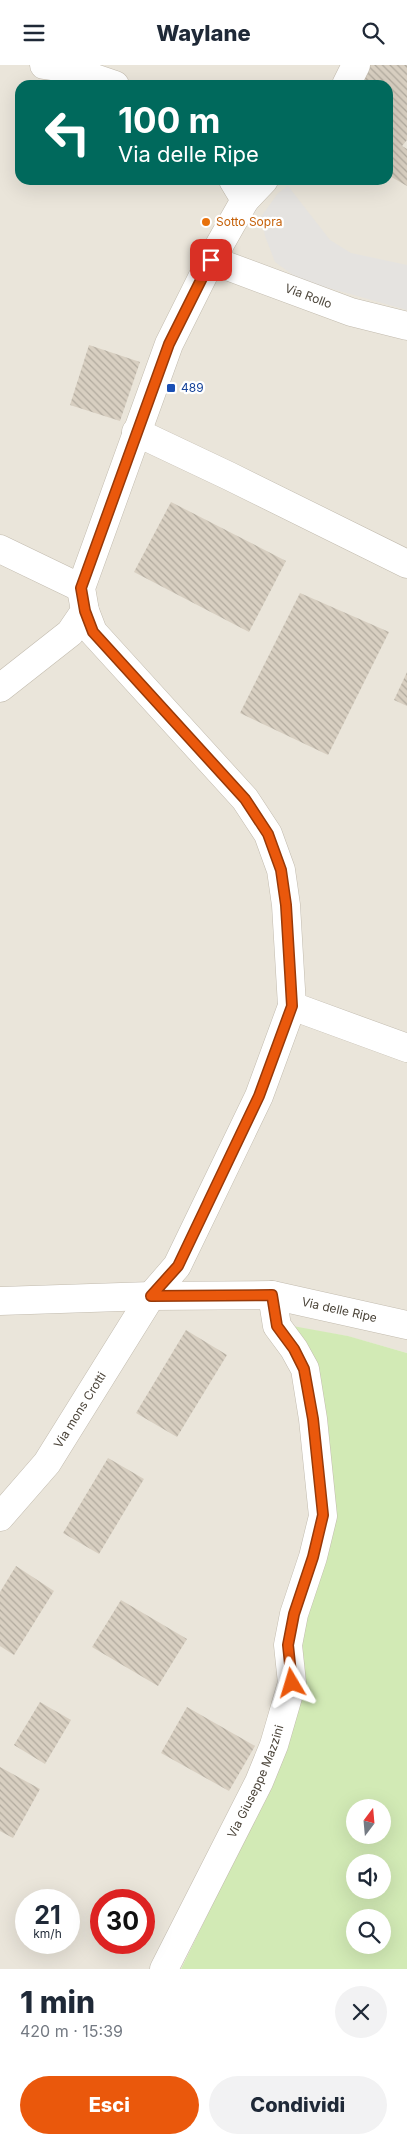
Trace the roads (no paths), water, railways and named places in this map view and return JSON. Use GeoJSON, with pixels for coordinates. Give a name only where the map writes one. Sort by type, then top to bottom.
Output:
{"type":"FeatureCollection","features":[{"type":"Feature","properties":{"kind":"street"},"geometry":{"type":"LineString","coordinates":[[44,65],[64,68],[100,80]]}},
{"type":"Feature","properties":{"kind":"street"},"geometry":{"type":"LineString","coordinates":[[348,80],[356,65]]}},
{"type":"Feature","properties":{"kind":"street"},"geometry":{"type":"LineString","coordinates":[[0,688],[70,633],[83,599],[136,432],[169,344],[211,260],[239,190],[252,185]]}},
{"type":"Feature","properties":{"kind":"street","name":"Via Rollo"},"geometry":{"type":"LineString","coordinates":[[211,260],[351,312],[407,327]]}},
{"type":"Feature","properties":{"kind":"street"},"geometry":{"type":"LineString","coordinates":[[136,432],[407,564]]}},
{"type":"Feature","properties":{"kind":"street"},"geometry":{"type":"LineString","coordinates":[[0,549],[83,599],[93,632],[238,791],[268,834],[281,870],[286,905],[292,1006],[407,1048]]}},
{"type":"Feature","properties":{"kind":"street","name":"Via mons Crotti"},"geometry":{"type":"LineString","coordinates":[[0,1517],[47,1463],[151,1296],[178,1266],[259,1096],[292,1006]]}},
{"type":"Feature","properties":{"kind":"street","name":"Via delle Ripe"},"geometry":{"type":"LineString","coordinates":[[0,1301],[151,1296],[272,1295],[407,1325]]}},
{"type":"Feature","properties":{"kind":"street","name":"Via Giuseppe Mazzini"},"geometry":{"type":"LineString","coordinates":[[164,1969],[259,1782],[274,1745],[292,1683],[288,1645],[294,1614],[313,1557],[323,1515],[313,1419],[304,1369],[294,1349],[277,1326],[272,1295]]}},
{"type":"Feature","properties":{"kind":"place","name":"Sotto Sopra"},"geometry":{"type":"Point","coordinates":[206,222]}},
{"type":"Feature","properties":{"kind":"place","name":"489"},"geometry":{"type":"Point","coordinates":[171,388]}}]}
